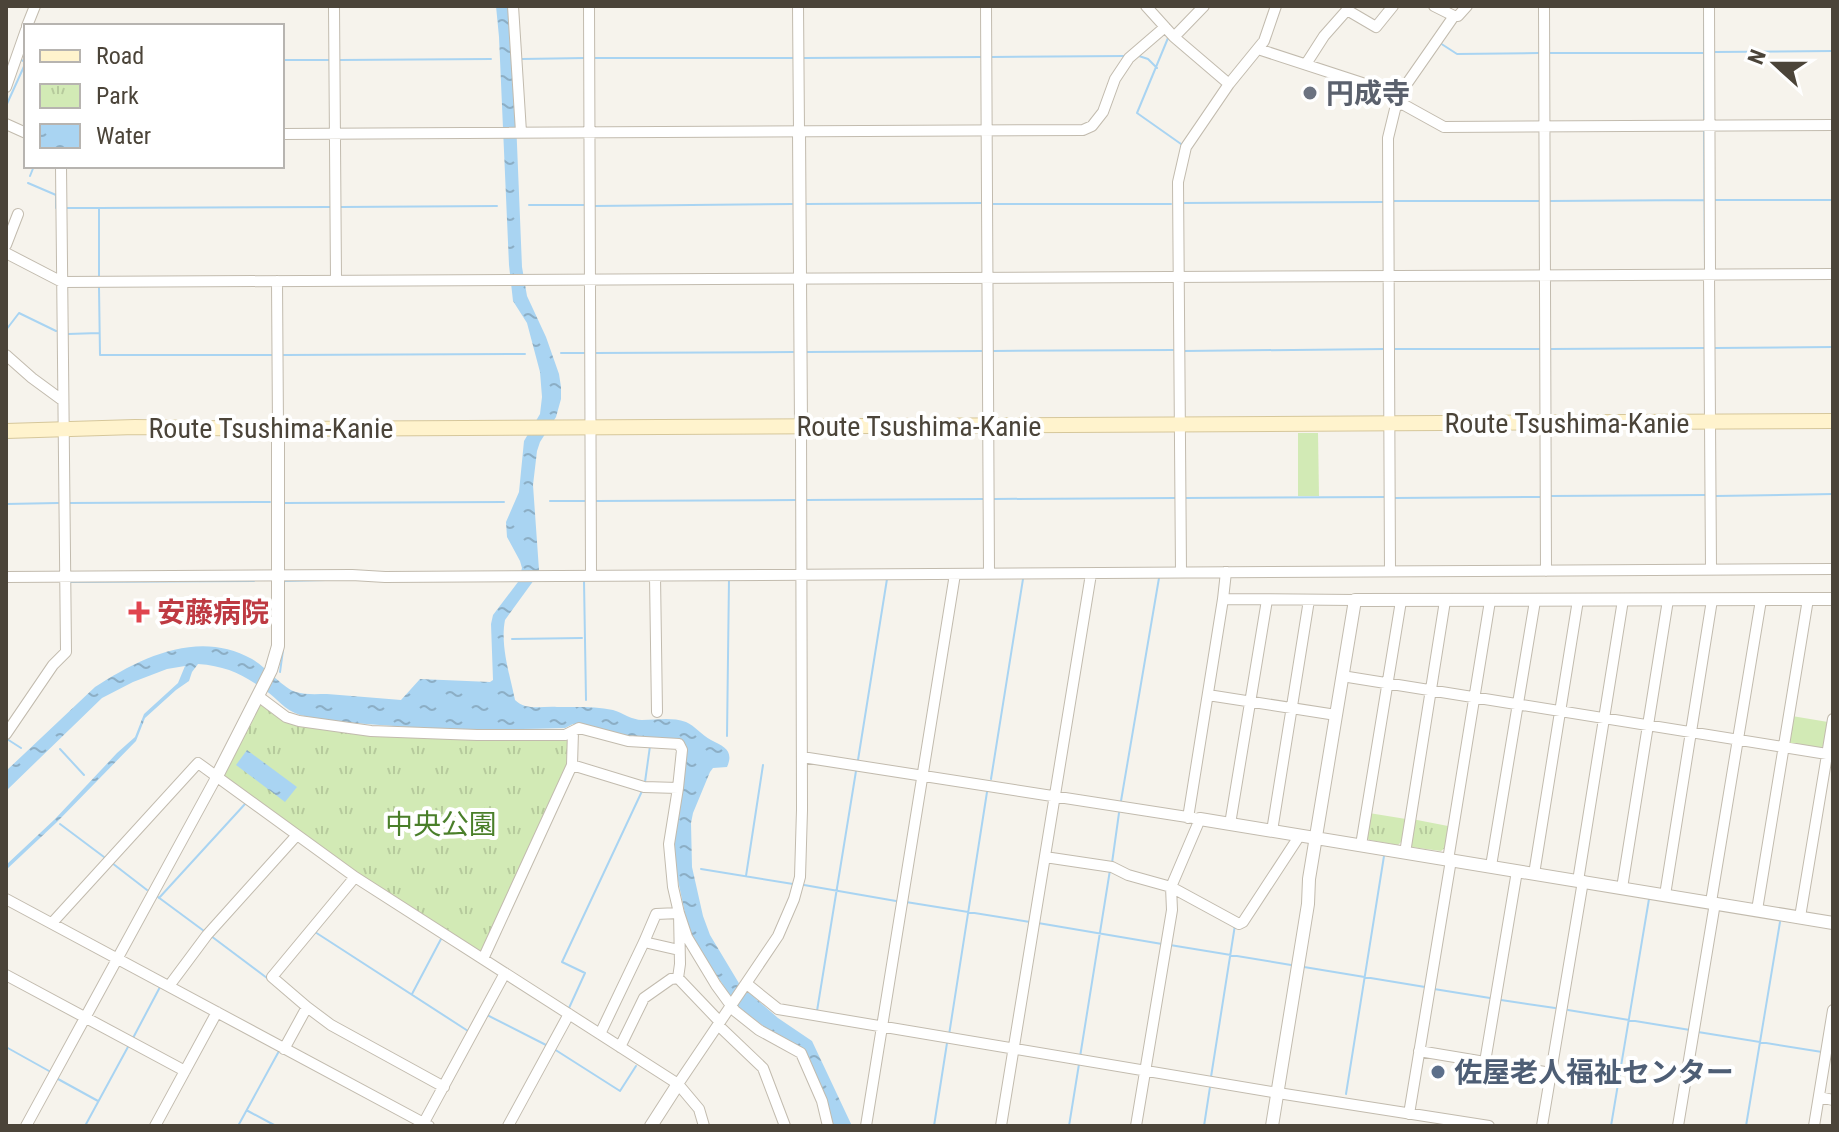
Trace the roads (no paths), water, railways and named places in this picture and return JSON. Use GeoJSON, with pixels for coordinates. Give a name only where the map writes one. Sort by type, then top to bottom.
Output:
{"type":"FeatureCollection","features":[{"type":"Feature","properties":{"kind":"main road","name":"Route Tsushima-Kanie"},"geometry":{"type":"LineString","coordinates":[[6,431],[135,427],[278,429],[1833,421]]}},
{"type":"Feature","properties":{"kind":"street"},"geometry":{"type":"LineString","coordinates":[[334,6],[336,280]]}},
{"type":"Feature","properties":{"kind":"street"},"geometry":{"type":"LineString","coordinates":[[513,6],[520,132]]}},
{"type":"Feature","properties":{"kind":"street"},"geometry":{"type":"LineString","coordinates":[[589,6],[591,576]]}},
{"type":"Feature","properties":{"kind":"street"},"geometry":{"type":"LineString","coordinates":[[651,1126],[778,936],[800,877],[798,6]]}},
{"type":"Feature","properties":{"kind":"street"},"geometry":{"type":"LineString","coordinates":[[986,6],[989,573]]}},
{"type":"Feature","properties":{"kind":"street"},"geometry":{"type":"LineString","coordinates":[[1146,6],[1174,37],[1229,84]]}},
{"type":"Feature","properties":{"kind":"street"},"geometry":{"type":"LineString","coordinates":[[1174,37],[1204,6]]}},
{"type":"Feature","properties":{"kind":"street"},"geometry":{"type":"LineString","coordinates":[[1306,64],[1324,36],[1347,10],[1376,27],[1393,6]]}},
{"type":"Feature","properties":{"kind":"street"},"geometry":{"type":"LineString","coordinates":[[1434,6],[1454,16]]}},
{"type":"Feature","properties":{"kind":"street"},"geometry":{"type":"LineString","coordinates":[[1390,571],[1388,138],[1398,98],[1454,16],[1458,16],[1467,6]]}},
{"type":"Feature","properties":{"kind":"street"},"geometry":{"type":"LineString","coordinates":[[1544,6],[1546,571]]}},
{"type":"Feature","properties":{"kind":"street"},"geometry":{"type":"LineString","coordinates":[[1709,6],[1706,127],[1711,569]]}},
{"type":"Feature","properties":{"kind":"street"},"geometry":{"type":"LineString","coordinates":[[1181,572],[1179,170],[1186,147],[1229,84],[1264,41],[1271,8]]}},
{"type":"Feature","properties":{"kind":"street"},"geometry":{"type":"LineString","coordinates":[[284,134],[1083,130],[1092,126],[1103,112],[1115,79],[1129,58],[1165,27]]}},
{"type":"Feature","properties":{"kind":"street"},"geometry":{"type":"LineString","coordinates":[[6,87],[11,51],[24,32]]}},
{"type":"Feature","properties":{"kind":"street"},"geometry":{"type":"LineString","coordinates":[[1258,49],[1398,98],[1444,127],[1833,125]]}},
{"type":"Feature","properties":{"kind":"street"},"geometry":{"type":"LineString","coordinates":[[6,734],[53,665],[66,652],[61,168]]}},
{"type":"Feature","properties":{"kind":"street"},"geometry":{"type":"LineString","coordinates":[[6,244],[18,214]]}},
{"type":"Feature","properties":{"kind":"street"},"geometry":{"type":"LineString","coordinates":[[6,253],[62,282],[1833,274]]}},
{"type":"Feature","properties":{"kind":"street"},"geometry":{"type":"LineString","coordinates":[[26,1126],[217,776],[271,670],[278,646],[277,281]]}},
{"type":"Feature","properties":{"kind":"street"},"geometry":{"type":"LineString","coordinates":[[6,355],[62,400]]}},
{"type":"Feature","properties":{"kind":"street"},"geometry":{"type":"LineString","coordinates":[[6,577],[954,577],[989,573],[1090,577],[1181,572],[1226,575],[1833,569]]}},
{"type":"Feature","properties":{"kind":"street"},"geometry":{"type":"LineString","coordinates":[[1136,1126],[1172,910],[1171,887],[1194,818],[1226,575]]}},
{"type":"Feature","properties":{"kind":"street"},"geometry":{"type":"LineString","coordinates":[[655,576],[657,712]]}},
{"type":"Feature","properties":{"kind":"street"},"geometry":{"type":"LineString","coordinates":[[866,1126],[954,577]]}},
{"type":"Feature","properties":{"kind":"street"},"geometry":{"type":"LineString","coordinates":[[1001,1126],[1090,577]]}},
{"type":"Feature","properties":{"kind":"street"},"geometry":{"type":"LineString","coordinates":[[1223,599],[1833,599]]}},
{"type":"Feature","properties":{"kind":"street"},"geometry":{"type":"LineString","coordinates":[[1757,910],[1808,599]]}},
{"type":"Feature","properties":{"kind":"street"},"geometry":{"type":"LineString","coordinates":[[1230,824],[1267,600]]}},
{"type":"Feature","properties":{"kind":"street"},"geometry":{"type":"LineString","coordinates":[[1272,831],[1309,600]]}},
{"type":"Feature","properties":{"kind":"street"},"geometry":{"type":"LineString","coordinates":[[1272,1126],[1355,600]]}},
{"type":"Feature","properties":{"kind":"street"},"geometry":{"type":"LineString","coordinates":[[1534,874],[1578,600]]}},
{"type":"Feature","properties":{"kind":"street"},"geometry":{"type":"LineString","coordinates":[[1542,1126],[1623,600]]}},
{"type":"Feature","properties":{"kind":"street"},"geometry":{"type":"LineString","coordinates":[[1622,888],[1668,600]]}},
{"type":"Feature","properties":{"kind":"street"},"geometry":{"type":"LineString","coordinates":[[1665,895],[1712,600]]}},
{"type":"Feature","properties":{"kind":"street"},"geometry":{"type":"LineString","coordinates":[[1678,1126],[1761,600]]}},
{"type":"Feature","properties":{"kind":"street"},"geometry":{"type":"LineString","coordinates":[[1361,845],[1401,601]]}},
{"type":"Feature","properties":{"kind":"street"},"geometry":{"type":"LineString","coordinates":[[1405,853],[1445,601]]}},
{"type":"Feature","properties":{"kind":"street"},"geometry":{"type":"LineString","coordinates":[[1409,1114],[1490,601]]}},
{"type":"Feature","properties":{"kind":"street"},"geometry":{"type":"LineString","coordinates":[[1491,866],[1535,601]]}},
{"type":"Feature","properties":{"kind":"street"},"geometry":{"type":"LineString","coordinates":[[1342,676],[1830,754]]}},
{"type":"Feature","properties":{"kind":"street"},"geometry":{"type":"LineString","coordinates":[[260,693],[286,717],[371,731],[565,735],[579,728],[628,741],[679,744],[682,750],[669,844],[673,887],[687,937],[732,1005],[759,1030],[801,1053],[822,1101],[828,1126]]}},
{"type":"Feature","properties":{"kind":"street"},"geometry":{"type":"LineString","coordinates":[[1208,695],[1336,715]]}},
{"type":"Feature","properties":{"kind":"street"},"geometry":{"type":"LineString","coordinates":[[1800,917],[1830,754],[1833,719]]}},
{"type":"Feature","properties":{"kind":"street"},"geometry":{"type":"LineString","coordinates":[[483,959],[572,765],[573,731]]}},
{"type":"Feature","properties":{"kind":"street"},"geometry":{"type":"LineString","coordinates":[[802,757],[1833,923]]}},
{"type":"Feature","properties":{"kind":"street"},"geometry":{"type":"LineString","coordinates":[[52,923],[198,763],[355,877],[678,1084],[699,1109],[704,1126]]}},
{"type":"Feature","properties":{"kind":"street"},"geometry":{"type":"LineString","coordinates":[[572,765],[644,787],[678,788]]}},
{"type":"Feature","properties":{"kind":"street"},"geometry":{"type":"LineString","coordinates":[[169,986],[207,935],[297,835]]}},
{"type":"Feature","properties":{"kind":"street"},"geometry":{"type":"LineString","coordinates":[[1045,857],[1112,867],[1128,875],[1171,887],[1239,924],[1300,835]]}},
{"type":"Feature","properties":{"kind":"street"},"geometry":{"type":"LineString","coordinates":[[1485,1062],[1517,871]]}},
{"type":"Feature","properties":{"kind":"street"},"geometry":{"type":"LineString","coordinates":[[355,877],[272,977],[331,1025],[444,1087]]}},
{"type":"Feature","properties":{"kind":"street"},"geometry":{"type":"LineString","coordinates":[[6,899],[425,1125],[505,973]]}},
{"type":"Feature","properties":{"kind":"street"},"geometry":{"type":"LineString","coordinates":[[600,1034],[656,914],[679,913]]}},
{"type":"Feature","properties":{"kind":"street"},"geometry":{"type":"LineString","coordinates":[[679,913],[678,978],[763,1068],[785,1126]]}},
{"type":"Feature","properties":{"kind":"street"},"geometry":{"type":"LineString","coordinates":[[644,942],[679,950]]}},
{"type":"Feature","properties":{"kind":"street"},"geometry":{"type":"LineString","coordinates":[[6,975],[185,1071]]}},
{"type":"Feature","properties":{"kind":"street"},"geometry":{"type":"LineString","coordinates":[[620,1047],[644,998],[671,979],[678,978]]}},
{"type":"Feature","properties":{"kind":"street"},"geometry":{"type":"LineString","coordinates":[[746,985],[778,1009],[1489,1126]]}},
{"type":"Feature","properties":{"kind":"street"},"geometry":{"type":"LineString","coordinates":[[284,1049],[307,1007]]}},
{"type":"Feature","properties":{"kind":"street"},"geometry":{"type":"LineString","coordinates":[[1814,1126],[1833,1010]]}},
{"type":"Feature","properties":{"kind":"street"},"geometry":{"type":"LineString","coordinates":[[155,1126],[217,1012]]}},
{"type":"Feature","properties":{"kind":"street"},"geometry":{"type":"LineString","coordinates":[[508,1126],[569,1014]]}},
{"type":"Feature","properties":{"kind":"street"},"geometry":{"type":"LineString","coordinates":[[1419,1051],[1551,1073]]}},
{"type":"Feature","properties":{"kind":"street"},"geometry":{"type":"LineString","coordinates":[[1819,1097],[1833,1100]]}},
{"type":"Feature","properties":{"kind":"water"},"geometry":{"type":"Polygon","coordinates":[[[496,6],[510,6],[512,22],[522,267],[527,296],[546,337],[561,387],[556,417],[537,451],[533,485],[539,570],[505,620],[505,650],[515,700],[529,707],[599,708],[638,720],[680,720],[727,750],[727,767],[713,768],[710,772],[691,823],[692,867],[703,916],[710,935],[740,985],[778,1018],[812,1041],[852,1126],[832,1126],[804,1051],[774,1034],[737,1006],[694,941],[687,923],[675,853],[675,829],[687,747],[683,740],[625,736],[573,724],[565,728],[449,729],[319,719],[290,710],[249,679],[217,667],[198,664],[189,681],[145,718],[136,741],[6,870],[6,865],[135,737],[144,714],[178,683],[185,666],[167,669],[133,682],[102,698],[6,791],[6,771],[95,687],[151,657],[191,647],[212,646],[232,650],[257,662],[291,690],[307,694],[401,700],[420,679],[493,680],[493,615],[518,582],[522,568],[507,537],[506,522],[519,492],[524,441],[540,414],[542,397],[540,372],[527,323],[513,301],[496,6]]]}},
{"type":"Feature","properties":{"kind":"water"},"geometry":{"type":"Polygon","coordinates":[[[247,750],[297,787],[285,802],[236,765],[247,750]]]}},
{"type":"Feature","properties":{"kind":"waterway"},"geometry":{"type":"LineString","coordinates":[[1704,6],[1704,121]]}},
{"type":"Feature","properties":{"kind":"waterway"},"geometry":{"type":"LineString","coordinates":[[1168,38],[1137,113],[1181,144]]}},
{"type":"Feature","properties":{"kind":"waterway"},"geometry":{"type":"LineString","coordinates":[[1440,43],[1457,54],[1539,53]]}},
{"type":"Feature","properties":{"kind":"waterway"},"geometry":{"type":"LineString","coordinates":[[1715,52],[1833,51]]}},
{"type":"Feature","properties":{"kind":"waterway"},"geometry":{"type":"LineString","coordinates":[[1550,53],[1704,53]]}},
{"type":"Feature","properties":{"kind":"waterway"},"geometry":{"type":"LineString","coordinates":[[991,57],[1124,56]]}},
{"type":"Feature","properties":{"kind":"waterway"},"geometry":{"type":"LineString","coordinates":[[1139,56],[1148,59],[1157,68]]}},
{"type":"Feature","properties":{"kind":"waterway"},"geometry":{"type":"LineString","coordinates":[[804,58],[981,57]]}},
{"type":"Feature","properties":{"kind":"waterway"},"geometry":{"type":"LineString","coordinates":[[522,59],[585,58]]}},
{"type":"Feature","properties":{"kind":"waterway"},"geometry":{"type":"LineString","coordinates":[[594,58],[793,58]]}},
{"type":"Feature","properties":{"kind":"waterway"},"geometry":{"type":"LineString","coordinates":[[340,60],[491,59]]}},
{"type":"Feature","properties":{"kind":"waterway"},"geometry":{"type":"LineString","coordinates":[[284,60],[329,60]]}},
{"type":"Feature","properties":{"kind":"waterway"},"geometry":{"type":"LineString","coordinates":[[6,106],[24,66]]}},
{"type":"Feature","properties":{"kind":"waterway"},"geometry":{"type":"LineString","coordinates":[[1704,131],[1705,269]]}},
{"type":"Feature","properties":{"kind":"waterway"},"geometry":{"type":"LineString","coordinates":[[30,176],[33,168]]}},
{"type":"Feature","properties":{"kind":"waterway"},"geometry":{"type":"LineString","coordinates":[[28,183],[56,195],[56,208]]}},
{"type":"Feature","properties":{"kind":"waterway"},"geometry":{"type":"LineString","coordinates":[[1550,201],[1704,200]]}},
{"type":"Feature","properties":{"kind":"waterway"},"geometry":{"type":"LineString","coordinates":[[1714,200],[1833,200]]}},
{"type":"Feature","properties":{"kind":"waterway"},"geometry":{"type":"LineString","coordinates":[[1394,201],[1539,201]]}},
{"type":"Feature","properties":{"kind":"waterway"},"geometry":{"type":"LineString","coordinates":[[1183,203],[1384,202]]}},
{"type":"Feature","properties":{"kind":"waterway"},"geometry":{"type":"LineString","coordinates":[[806,204],[982,203]]}},
{"type":"Feature","properties":{"kind":"waterway"},"geometry":{"type":"LineString","coordinates":[[594,206],[792,204]]}},
{"type":"Feature","properties":{"kind":"waterway"},"geometry":{"type":"LineString","coordinates":[[991,204],[1171,204]]}},
{"type":"Feature","properties":{"kind":"waterway"},"geometry":{"type":"LineString","coordinates":[[529,205],[586,205]]}},
{"type":"Feature","properties":{"kind":"waterway"},"geometry":{"type":"LineString","coordinates":[[341,207],[497,206]]}},
{"type":"Feature","properties":{"kind":"waterway"},"geometry":{"type":"LineString","coordinates":[[99,208],[330,207]]}},
{"type":"Feature","properties":{"kind":"waterway"},"geometry":{"type":"LineString","coordinates":[[67,208],[99,208],[99,277]]}},
{"type":"Feature","properties":{"kind":"waterway"},"geometry":{"type":"LineString","coordinates":[[99,288],[100,355],[272,355]]}},
{"type":"Feature","properties":{"kind":"waterway"},"geometry":{"type":"LineString","coordinates":[[6,330],[19,313],[56,331]]}},
{"type":"Feature","properties":{"kind":"waterway"},"geometry":{"type":"LineString","coordinates":[[68,334],[99,333]]}},
{"type":"Feature","properties":{"kind":"waterway"},"geometry":{"type":"LineString","coordinates":[[1715,348],[1833,347]]}},
{"type":"Feature","properties":{"kind":"waterway"},"geometry":{"type":"LineString","coordinates":[[1551,349],[1705,348]]}},
{"type":"Feature","properties":{"kind":"waterway"},"geometry":{"type":"LineString","coordinates":[[1184,351],[1385,349]]}},
{"type":"Feature","properties":{"kind":"waterway"},"geometry":{"type":"LineString","coordinates":[[1394,349],[1540,349]]}},
{"type":"Feature","properties":{"kind":"waterway"},"geometry":{"type":"LineString","coordinates":[[993,351],[1173,350]]}},
{"type":"Feature","properties":{"kind":"waterway"},"geometry":{"type":"LineString","coordinates":[[807,352],[982,351]]}},
{"type":"Feature","properties":{"kind":"waterway"},"geometry":{"type":"LineString","coordinates":[[595,353],[793,352]]}},
{"type":"Feature","properties":{"kind":"waterway"},"geometry":{"type":"LineString","coordinates":[[561,353],[584,353]]}},
{"type":"Feature","properties":{"kind":"waterway"},"geometry":{"type":"LineString","coordinates":[[284,355],[525,354]]}},
{"type":"Feature","properties":{"kind":"waterway"},"geometry":{"type":"LineString","coordinates":[[1716,496],[1833,494]]}},
{"type":"Feature","properties":{"kind":"waterway"},"geometry":{"type":"LineString","coordinates":[[1551,496],[1705,495]]}},
{"type":"Feature","properties":{"kind":"waterway"},"geometry":{"type":"LineString","coordinates":[[1185,498],[1386,497]]}},
{"type":"Feature","properties":{"kind":"waterway"},"geometry":{"type":"LineString","coordinates":[[1394,498],[1540,497]]}},
{"type":"Feature","properties":{"kind":"waterway"},"geometry":{"type":"LineString","coordinates":[[994,499],[1175,498]]}},
{"type":"Feature","properties":{"kind":"waterway"},"geometry":{"type":"LineString","coordinates":[[806,500],[983,499]]}},
{"type":"Feature","properties":{"kind":"waterway"},"geometry":{"type":"LineString","coordinates":[[596,501],[797,500]]}},
{"type":"Feature","properties":{"kind":"waterway"},"geometry":{"type":"LineString","coordinates":[[550,501],[585,501]]}},
{"type":"Feature","properties":{"kind":"waterway"},"geometry":{"type":"LineString","coordinates":[[69,503],[270,502]]}},
{"type":"Feature","properties":{"kind":"waterway"},"geometry":{"type":"LineString","coordinates":[[285,503],[504,502]]}},
{"type":"Feature","properties":{"kind":"waterway"},"geometry":{"type":"LineString","coordinates":[[6,504],[58,503]]}},
{"type":"Feature","properties":{"kind":"waterway"},"geometry":{"type":"LineString","coordinates":[[1706,543],[1706,563]]}},
{"type":"Feature","properties":{"kind":"waterway"},"geometry":{"type":"LineString","coordinates":[[1121,801],[1159,578]]}},
{"type":"Feature","properties":{"kind":"waterway"},"geometry":{"type":"LineString","coordinates":[[727,736],[729,579]]}},
{"type":"Feature","properties":{"kind":"waterway"},"geometry":{"type":"LineString","coordinates":[[858,760],[887,579]]}},
{"type":"Feature","properties":{"kind":"waterway"},"geometry":{"type":"LineString","coordinates":[[991,779],[1023,579]]}},
{"type":"Feature","properties":{"kind":"waterway"},"geometry":{"type":"LineString","coordinates":[[285,581],[326,580]]}},
{"type":"Feature","properties":{"kind":"waterway"},"geometry":{"type":"LineString","coordinates":[[69,582],[254,581]]}},
{"type":"Feature","properties":{"kind":"waterway"},"geometry":{"type":"LineString","coordinates":[[584,581],[586,700]]}},
{"type":"Feature","properties":{"kind":"waterway"},"geometry":{"type":"LineString","coordinates":[[284,584],[284,596]]}},
{"type":"Feature","properties":{"kind":"waterway"},"geometry":{"type":"LineString","coordinates":[[512,639],[582,638]]}},
{"type":"Feature","properties":{"kind":"waterway"},"geometry":{"type":"LineString","coordinates":[[280,672],[283,650]]}},
{"type":"Feature","properties":{"kind":"waterway"},"geometry":{"type":"LineString","coordinates":[[7,739],[21,748]]}},
{"type":"Feature","properties":{"kind":"waterway"},"geometry":{"type":"LineString","coordinates":[[645,782],[650,746]]}},
{"type":"Feature","properties":{"kind":"waterway"},"geometry":{"type":"LineString","coordinates":[[60,749],[84,775]]}},
{"type":"Feature","properties":{"kind":"waterway"},"geometry":{"type":"LineString","coordinates":[[746,876],[763,765]]}},
{"type":"Feature","properties":{"kind":"waterway"},"geometry":{"type":"LineString","coordinates":[[817,1011],[856,771]]}},
{"type":"Feature","properties":{"kind":"waterway"},"geometry":{"type":"LineString","coordinates":[[569,1008],[585,973],[562,962],[643,789]]}},
{"type":"Feature","properties":{"kind":"waterway"},"geometry":{"type":"LineString","coordinates":[[949,1035],[987,792]]}},
{"type":"Feature","properties":{"kind":"waterway"},"geometry":{"type":"LineString","coordinates":[[159,898],[245,804]]}},
{"type":"Feature","properties":{"kind":"waterway"},"geometry":{"type":"LineString","coordinates":[[1112,863],[1119,813]]}},
{"type":"Feature","properties":{"kind":"waterway"},"geometry":{"type":"LineString","coordinates":[[60,824],[104,857]]}},
{"type":"Feature","properties":{"kind":"waterway"},"geometry":{"type":"LineString","coordinates":[[1346,1094],[1384,856]]}},
{"type":"Feature","properties":{"kind":"waterway"},"geometry":{"type":"LineString","coordinates":[[112,863],[147,890]]}},
{"type":"Feature","properties":{"kind":"waterway"},"geometry":{"type":"LineString","coordinates":[[701,869],[793,884]]}},
{"type":"Feature","properties":{"kind":"waterway"},"geometry":{"type":"LineString","coordinates":[[1080,1057],[1110,870]]}},
{"type":"Feature","properties":{"kind":"waterway"},"geometry":{"type":"LineString","coordinates":[[804,885],[896,901]]}},
{"type":"Feature","properties":{"kind":"waterway"},"geometry":{"type":"LineString","coordinates":[[158,897],[204,931]]}},
{"type":"Feature","properties":{"kind":"waterway"},"geometry":{"type":"LineString","coordinates":[[1611,1126],[1649,899]]}},
{"type":"Feature","properties":{"kind":"waterway"},"geometry":{"type":"LineString","coordinates":[[906,902],[1030,922]]}},
{"type":"Feature","properties":{"kind":"waterway"},"geometry":{"type":"LineString","coordinates":[[1746,1126],[1780,922]]}},
{"type":"Feature","properties":{"kind":"waterway"},"geometry":{"type":"LineString","coordinates":[[1038,923],[1162,944]]}},
{"type":"Feature","properties":{"kind":"waterway"},"geometry":{"type":"LineString","coordinates":[[1211,1077],[1235,925]]}},
{"type":"Feature","properties":{"kind":"waterway"},"geometry":{"type":"LineString","coordinates":[[315,932],[468,1031]]}},
{"type":"Feature","properties":{"kind":"waterway"},"geometry":{"type":"LineString","coordinates":[[211,936],[267,978]]}},
{"type":"Feature","properties":{"kind":"waterway"},"geometry":{"type":"LineString","coordinates":[[412,994],[441,939]]}},
{"type":"Feature","properties":{"kind":"waterway"},"geometry":{"type":"LineString","coordinates":[[1170,945],[1291,965]]}},
{"type":"Feature","properties":{"kind":"waterway"},"geometry":{"type":"LineString","coordinates":[[1304,967],[1425,987]]}},
{"type":"Feature","properties":{"kind":"waterway"},"geometry":{"type":"LineString","coordinates":[[133,1038],[160,987]]}},
{"type":"Feature","properties":{"kind":"waterway"},"geometry":{"type":"LineString","coordinates":[[1434,989],[1490,998]]}},
{"type":"Feature","properties":{"kind":"waterway"},"geometry":{"type":"LineString","coordinates":[[1501,1000],[1555,1008]]}},
{"type":"Feature","properties":{"kind":"waterway"},"geometry":{"type":"LineString","coordinates":[[1568,1010],[1690,1030]]}},
{"type":"Feature","properties":{"kind":"waterway"},"geometry":{"type":"LineString","coordinates":[[487,1015],[548,1046]]}},
{"type":"Feature","properties":{"kind":"waterway"},"geometry":{"type":"LineString","coordinates":[[1698,1032],[1822,1052]]}},
{"type":"Feature","properties":{"kind":"waterway"},"geometry":{"type":"LineString","coordinates":[[934,1126],[947,1043]]}},
{"type":"Feature","properties":{"kind":"waterway"},"geometry":{"type":"LineString","coordinates":[[85,1126],[129,1045]]}},
{"type":"Feature","properties":{"kind":"waterway"},"geometry":{"type":"LineString","coordinates":[[6,1047],[49,1071]]}},
{"type":"Feature","properties":{"kind":"waterway"},"geometry":{"type":"LineString","coordinates":[[554,1049],[620,1091],[636,1066]]}},
{"type":"Feature","properties":{"kind":"waterway"},"geometry":{"type":"LineString","coordinates":[[238,1126],[279,1051]]}},
{"type":"Feature","properties":{"kind":"waterway"},"geometry":{"type":"LineString","coordinates":[[1069,1126],[1079,1064]]}},
{"type":"Feature","properties":{"kind":"waterway"},"geometry":{"type":"LineString","coordinates":[[58,1079],[98,1101]]}},
{"type":"Feature","properties":{"kind":"waterway"},"geometry":{"type":"LineString","coordinates":[[1204,1126],[1210,1087]]}},
{"type":"Feature","properties":{"kind":"waterway"},"geometry":{"type":"LineString","coordinates":[[248,1111],[276,1126]]}},
{"type":"Feature","properties":{"kind":"place","name":"円成寺"},"geometry":{"type":"Point","coordinates":[1310,93]}},
{"type":"Feature","properties":{"kind":"place","name":"安藤病院"},"geometry":{"type":"Point","coordinates":[139,612]}},
{"type":"Feature","properties":{"kind":"place","name":"佐屋老人福祉センター"},"geometry":{"type":"Point","coordinates":[1438,1072]}},
{"type":"Feature","properties":{"kind":"park label","name":"中央公園"},"geometry":{"type":"Point","coordinates":[441,824]}}]}
